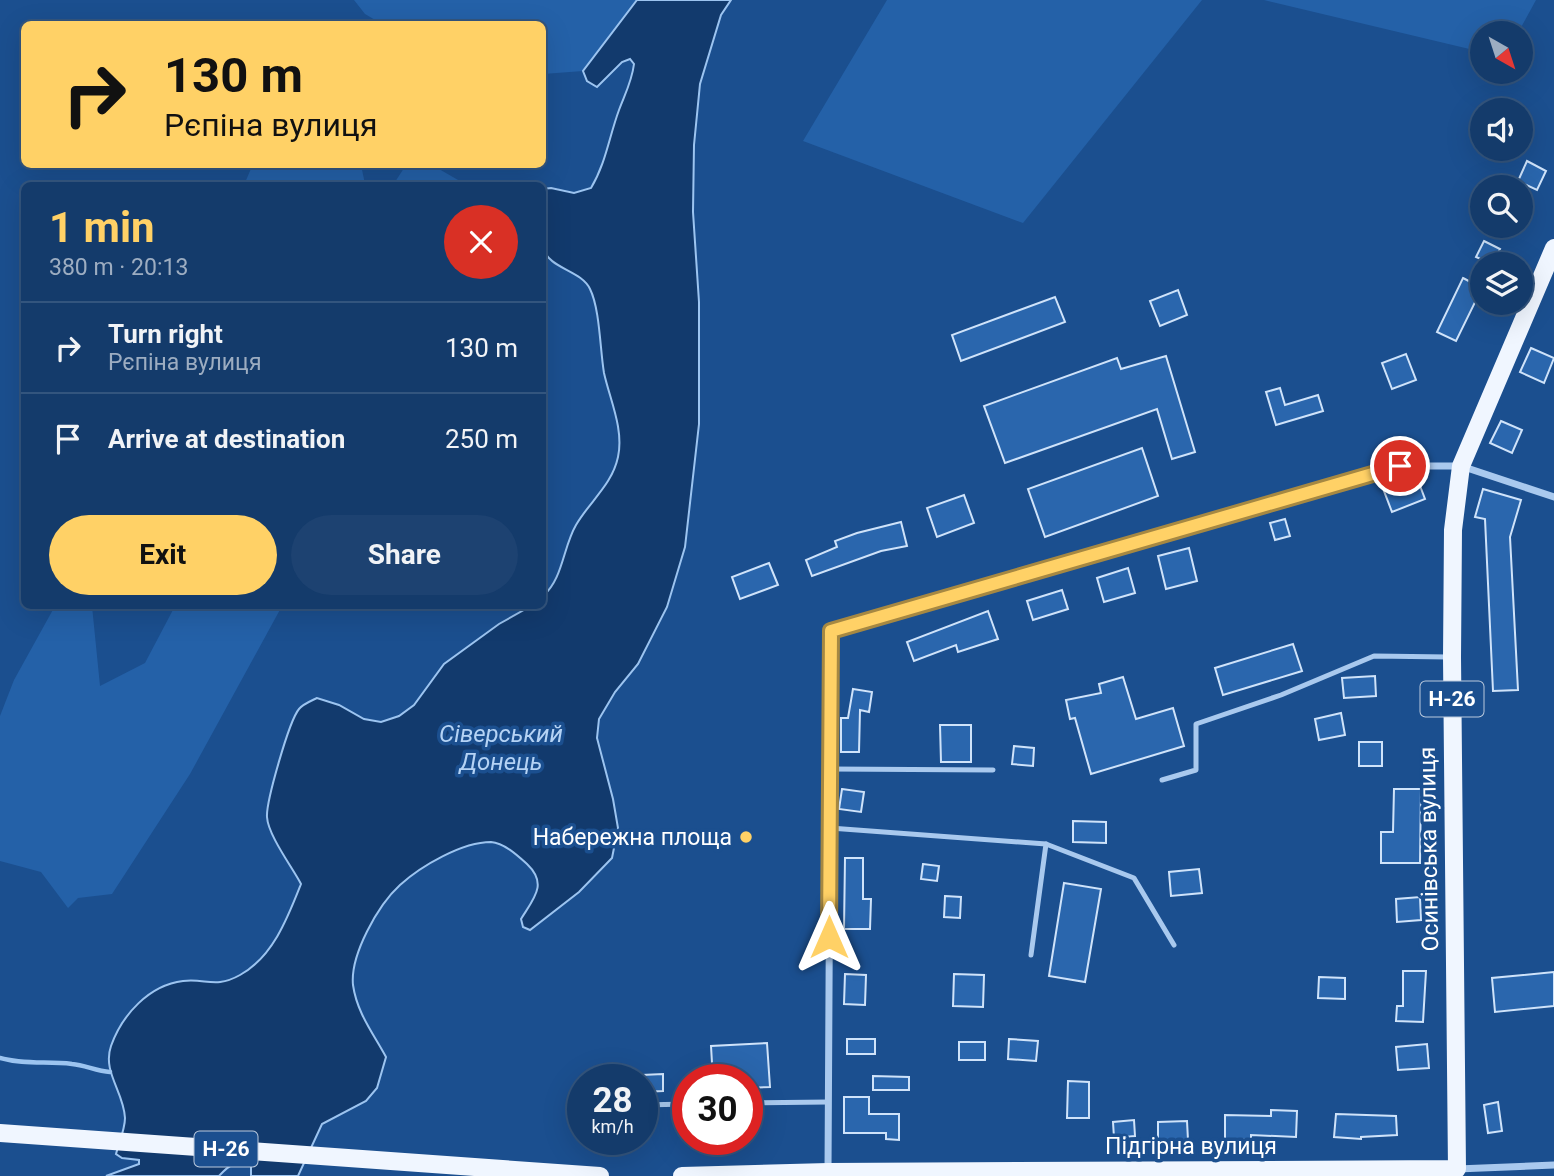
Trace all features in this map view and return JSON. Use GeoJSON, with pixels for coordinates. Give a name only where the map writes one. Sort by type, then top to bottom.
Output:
{"type":"FeatureCollection","features":[{"type":"Feature","properties":{"kind":"main road","name":"Осинівська вулиця"},"geometry":{"type":"LineString","coordinates":[[1457,1172],[1453,530],[1461,466],[1554,248]]}},
{"type":"Feature","properties":{"kind":"main road","name":"Н-26"},"geometry":{"type":"LineString","coordinates":[[0,1133],[600,1176]]}},
{"type":"Feature","properties":{"kind":"main road","name":"Підгірна вулиця"},"geometry":{"type":"LineString","coordinates":[[682,1176],[1457,1172]]}},
{"type":"Feature","properties":{"kind":"street"},"geometry":{"type":"LineString","coordinates":[[828,1174],[831,631],[1400,466],[1461,466],[1554,497]]}},
{"type":"Feature","properties":{"kind":"street","name":"Підгірна вулиця"},"geometry":{"type":"LineString","coordinates":[[1457,1172],[1554,1166]]}},
{"type":"Feature","properties":{"kind":"lane"},"geometry":{"type":"LineString","coordinates":[[1162,780],[1196,769],[1196,724],[1281,695],[1374,656],[1452,657]]}},
{"type":"Feature","properties":{"kind":"lane"},"geometry":{"type":"LineString","coordinates":[[830,769],[993,770]]}},
{"type":"Feature","properties":{"kind":"lane"},"geometry":{"type":"LineString","coordinates":[[830,828],[1046,844],[1134,878],[1174,945]]}},
{"type":"Feature","properties":{"kind":"lane"},"geometry":{"type":"LineString","coordinates":[[1031,955],[1046,844]]}},
{"type":"Feature","properties":{"kind":"lane"},"geometry":{"type":"LineString","coordinates":[[763,1103],[828,1102]]}},
{"type":"Feature","properties":{"kind":"shaded area"},"geometry":{"type":"Polygon","coordinates":[[[354,0],[637,0],[583,71],[546,74],[546,21],[377,21],[365,14],[354,0]]]}},
{"type":"Feature","properties":{"kind":"shaded area"},"geometry":{"type":"Polygon","coordinates":[[[887,0],[1202,0],[1023,223],[803,141],[887,0]]]}},
{"type":"Feature","properties":{"kind":"shaded area"},"geometry":{"type":"Polygon","coordinates":[[[1264,0],[1536,0],[1525,21],[1470,21],[1470,49],[1264,0]]]}},
{"type":"Feature","properties":{"kind":"shaded area"},"geometry":{"type":"Polygon","coordinates":[[[251,168],[362,168],[365,182],[245,182],[251,168]]]}},
{"type":"Feature","properties":{"kind":"shaded area"},"geometry":{"type":"Polygon","coordinates":[[[404,168],[437,168],[462,182],[395,182],[404,168]]]}},
{"type":"Feature","properties":{"kind":"shaded area"},"geometry":{"type":"Polygon","coordinates":[[[53,609],[92,609],[100,686],[145,663],[173,609],[280,609],[190,774],[112,894],[78,898],[68,908],[41,872],[0,861],[0,716],[14,680],[53,609]]]}},
{"type":"Feature","properties":{"kind":"water","name":"Сіверський Донець"},"geometry":{"type":"Polygon","coordinates":[[[637,0],[731,0],[721,15],[700,84],[694,145],[693,212],[699,302],[699,424],[685,547],[667,607],[638,664],[615,692],[599,719],[597,738],[618,828],[612,858],[579,892],[530,930],[523,927],[521,919],[537,891],[537,878],[519,857],[496,843],[480,843],[455,851],[430,863],[400,885],[383,905],[367,931],[353,973],[358,1005],[386,1057],[377,1088],[366,1101],[322,1124],[298,1176],[251,1176],[251,1166],[236,1164],[219,1176],[106,1176],[139,1164],[139,1160],[122,1158],[116,1154],[125,1118],[111,1073],[109,1055],[122,1023],[138,1003],[159,988],[191,980],[224,981],[252,967],[278,935],[296,897],[301,884],[276,842],[267,817],[279,762],[299,709],[317,698],[339,705],[364,719],[381,722],[399,716],[414,705],[444,664],[499,624],[526,609],[546,609],[546,593],[559,572],[576,525],[615,467],[619,436],[604,373],[593,297],[586,283],[546,255],[546,189],[574,193],[591,188],[607,150],[634,64],[630,59],[622,62],[597,87],[587,81],[583,71],[637,0]]]}},
{"type":"Feature","properties":{"kind":"building"},"geometry":{"type":"Polygon","coordinates":[[[1527,161],[1546,171],[1537,190],[1533,188],[1533,175],[1521,175],[1527,161]]]}},
{"type":"Feature","properties":{"kind":"building"},"geometry":{"type":"Polygon","coordinates":[[[1484,241],[1500,249],[1498,252],[1478,252],[1484,241]]]}},
{"type":"Feature","properties":{"kind":"building"},"geometry":{"type":"Polygon","coordinates":[[[1463,278],[1470,282],[1470,312],[1456,341],[1437,332],[1463,278]]]}},
{"type":"Feature","properties":{"kind":"building"},"geometry":{"type":"Polygon","coordinates":[[[1178,290],[1187,315],[1160,326],[1150,301],[1178,290]]]}},
{"type":"Feature","properties":{"kind":"building"},"geometry":{"type":"Polygon","coordinates":[[[1055,297],[1065,322],[961,361],[952,335],[1055,297]]]}},
{"type":"Feature","properties":{"kind":"building"},"geometry":{"type":"Polygon","coordinates":[[[1531,348],[1554,358],[1544,383],[1520,372],[1531,348]]]}},
{"type":"Feature","properties":{"kind":"building"},"geometry":{"type":"Polygon","coordinates":[[[1406,354],[1416,380],[1392,389],[1382,363],[1406,354]]]}},
{"type":"Feature","properties":{"kind":"building"},"geometry":{"type":"Polygon","coordinates":[[[1166,356],[1195,452],[1172,459],[1157,409],[1005,463],[984,406],[1117,358],[1121,369],[1166,356]]]}},
{"type":"Feature","properties":{"kind":"building"},"geometry":{"type":"Polygon","coordinates":[[[1280,388],[1285,405],[1318,395],[1323,411],[1276,425],[1266,392],[1280,388]]]}},
{"type":"Feature","properties":{"kind":"building"},"geometry":{"type":"Polygon","coordinates":[[[1501,421],[1522,430],[1512,453],[1490,443],[1501,421]]]}},
{"type":"Feature","properties":{"kind":"building"},"geometry":{"type":"Polygon","coordinates":[[[1142,448],[1158,496],[1045,537],[1028,489],[1142,448]]]}},
{"type":"Feature","properties":{"kind":"building"},"geometry":{"type":"Polygon","coordinates":[[[1417,478],[1425,499],[1392,512],[1384,491],[1417,478]]]}},
{"type":"Feature","properties":{"kind":"building"},"geometry":{"type":"Polygon","coordinates":[[[1483,489],[1521,500],[1510,537],[1518,690],[1493,691],[1485,519],[1475,517],[1483,489]]]}},
{"type":"Feature","properties":{"kind":"building"},"geometry":{"type":"Polygon","coordinates":[[[964,495],[974,523],[937,537],[927,508],[964,495]]]}},
{"type":"Feature","properties":{"kind":"building"},"geometry":{"type":"Polygon","coordinates":[[[1285,519],[1290,536],[1275,540],[1270,523],[1285,519]]]}},
{"type":"Feature","properties":{"kind":"building"},"geometry":{"type":"Polygon","coordinates":[[[901,522],[907,546],[881,551],[812,576],[806,560],[837,547],[835,541],[901,522]]]}},
{"type":"Feature","properties":{"kind":"building"},"geometry":{"type":"Polygon","coordinates":[[[1189,548],[1197,581],[1166,589],[1158,556],[1189,548]]]}},
{"type":"Feature","properties":{"kind":"building"},"geometry":{"type":"Polygon","coordinates":[[[769,563],[778,585],[740,599],[732,577],[769,563]]]}},
{"type":"Feature","properties":{"kind":"building"},"geometry":{"type":"Polygon","coordinates":[[[1128,568],[1135,593],[1104,602],[1097,578],[1128,568]]]}},
{"type":"Feature","properties":{"kind":"building"},"geometry":{"type":"Polygon","coordinates":[[[1062,590],[1068,609],[1033,620],[1027,601],[1062,590]]]}},
{"type":"Feature","properties":{"kind":"building"},"geometry":{"type":"Polygon","coordinates":[[[988,611],[998,639],[958,652],[956,645],[914,661],[907,642],[988,611]]]}},
{"type":"Feature","properties":{"kind":"building"},"geometry":{"type":"Polygon","coordinates":[[[1293,644],[1302,671],[1223,695],[1215,668],[1293,644]]]}},
{"type":"Feature","properties":{"kind":"building"},"geometry":{"type":"Polygon","coordinates":[[[1375,676],[1376,696],[1344,698],[1342,678],[1375,676]]]}},
{"type":"Feature","properties":{"kind":"building"},"geometry":{"type":"Polygon","coordinates":[[[1123,677],[1136,719],[1173,708],[1184,746],[1091,774],[1075,718],[1070,719],[1066,700],[1101,693],[1099,684],[1123,677]]]}},
{"type":"Feature","properties":{"kind":"building"},"geometry":{"type":"Polygon","coordinates":[[[853,689],[872,692],[869,712],[860,710],[859,752],[841,752],[841,718],[848,718],[853,689]]]}},
{"type":"Feature","properties":{"kind":"building"},"geometry":{"type":"Polygon","coordinates":[[[1341,713],[1345,735],[1319,740],[1315,719],[1341,713]]]}},
{"type":"Feature","properties":{"kind":"building"},"geometry":{"type":"Polygon","coordinates":[[[940,725],[971,725],[971,762],[941,762],[940,725]]]}},
{"type":"Feature","properties":{"kind":"building"},"geometry":{"type":"Polygon","coordinates":[[[1359,742],[1382,742],[1382,766],[1359,766],[1359,742]]]}},
{"type":"Feature","properties":{"kind":"building"},"geometry":{"type":"Polygon","coordinates":[[[1014,746],[1034,748],[1033,766],[1012,764],[1014,746]]]}},
{"type":"Feature","properties":{"kind":"building"},"geometry":{"type":"Polygon","coordinates":[[[842,789],[864,792],[861,812],[839,809],[842,789]]]}},
{"type":"Feature","properties":{"kind":"building"},"geometry":{"type":"Polygon","coordinates":[[[1394,789],[1421,789],[1420,863],[1381,863],[1381,832],[1393,832],[1394,789]]]}},
{"type":"Feature","properties":{"kind":"building"},"geometry":{"type":"Polygon","coordinates":[[[1073,821],[1106,822],[1106,843],[1073,842],[1073,821]]]}},
{"type":"Feature","properties":{"kind":"building"},"geometry":{"type":"Polygon","coordinates":[[[845,858],[863,858],[863,899],[871,899],[870,929],[844,929],[845,858]]]}},
{"type":"Feature","properties":{"kind":"building"},"geometry":{"type":"Polygon","coordinates":[[[923,864],[939,866],[937,881],[921,879],[923,864]]]}},
{"type":"Feature","properties":{"kind":"building"},"geometry":{"type":"Polygon","coordinates":[[[1199,869],[1202,893],[1171,896],[1169,872],[1199,869]]]}},
{"type":"Feature","properties":{"kind":"building"},"geometry":{"type":"Polygon","coordinates":[[[1064,883],[1101,889],[1085,982],[1049,976],[1064,883]]]}},
{"type":"Feature","properties":{"kind":"building"},"geometry":{"type":"Polygon","coordinates":[[[945,896],[961,897],[960,918],[944,917],[945,896]]]}},
{"type":"Feature","properties":{"kind":"building"},"geometry":{"type":"Polygon","coordinates":[[[1420,897],[1421,920],[1397,922],[1396,899],[1420,897]]]}},
{"type":"Feature","properties":{"kind":"building"},"geometry":{"type":"Polygon","coordinates":[[[1403,971],[1426,971],[1423,1022],[1396,1021],[1397,1006],[1403,1006],[1403,971]]]}},
{"type":"Feature","properties":{"kind":"building"},"geometry":{"type":"Polygon","coordinates":[[[1554,972],[1554,1006],[1495,1012],[1492,978],[1554,972]]]}},
{"type":"Feature","properties":{"kind":"building"},"geometry":{"type":"Polygon","coordinates":[[[845,974],[866,975],[865,1005],[844,1004],[845,974]]]}},
{"type":"Feature","properties":{"kind":"building"},"geometry":{"type":"Polygon","coordinates":[[[954,974],[984,975],[983,1007],[953,1006],[954,974]]]}},
{"type":"Feature","properties":{"kind":"building"},"geometry":{"type":"Polygon","coordinates":[[[1319,977],[1345,978],[1345,999],[1318,998],[1319,977]]]}},
{"type":"Feature","properties":{"kind":"building"},"geometry":{"type":"Polygon","coordinates":[[[847,1039],[875,1039],[875,1054],[847,1054],[847,1039]]]}},
{"type":"Feature","properties":{"kind":"building"},"geometry":{"type":"Polygon","coordinates":[[[1009,1039],[1038,1041],[1036,1061],[1008,1059],[1009,1039]]]}},
{"type":"Feature","properties":{"kind":"building"},"geometry":{"type":"Polygon","coordinates":[[[959,1042],[985,1042],[985,1060],[959,1060],[959,1042]]]}},
{"type":"Feature","properties":{"kind":"building"},"geometry":{"type":"Polygon","coordinates":[[[767,1043],[770,1087],[763,1087],[763,1064],[712,1064],[711,1046],[767,1043]]]}},
{"type":"Feature","properties":{"kind":"building"},"geometry":{"type":"Polygon","coordinates":[[[1427,1044],[1429,1068],[1398,1070],[1396,1047],[1427,1044]]]}},
{"type":"Feature","properties":{"kind":"building"},"geometry":{"type":"Polygon","coordinates":[[[658,1074],[663,1074],[663,1091],[658,1091],[658,1074]]]}},
{"type":"Feature","properties":{"kind":"building"},"geometry":{"type":"Polygon","coordinates":[[[873,1076],[909,1077],[909,1090],[873,1090],[873,1076]]]}},
{"type":"Feature","properties":{"kind":"building"},"geometry":{"type":"Polygon","coordinates":[[[1068,1081],[1089,1082],[1089,1118],[1067,1118],[1068,1081]]]}},
{"type":"Feature","properties":{"kind":"building"},"geometry":{"type":"Polygon","coordinates":[[[844,1097],[869,1097],[869,1114],[899,1114],[899,1140],[886,1139],[886,1133],[844,1133],[844,1097]]]}},
{"type":"Feature","properties":{"kind":"building"},"geometry":{"type":"Polygon","coordinates":[[[1498,1102],[1502,1131],[1488,1133],[1484,1105],[1498,1102]]]}},
{"type":"Feature","properties":{"kind":"building"},"geometry":{"type":"Polygon","coordinates":[[[1271,1110],[1297,1111],[1296,1137],[1251,1135],[1251,1140],[1225,1139],[1225,1115],[1271,1116],[1271,1110]]]}},
{"type":"Feature","properties":{"kind":"building"},"geometry":{"type":"Polygon","coordinates":[[[1336,1114],[1396,1116],[1397,1135],[1361,1139],[1334,1137],[1336,1114]]]}},
{"type":"Feature","properties":{"kind":"building"},"geometry":{"type":"Polygon","coordinates":[[[1134,1120],[1135,1136],[1114,1138],[1113,1122],[1134,1120]]]}},
{"type":"Feature","properties":{"kind":"building"},"geometry":{"type":"Polygon","coordinates":[[[1187,1121],[1188,1140],[1158,1140],[1158,1122],[1187,1121]]]}},
{"type":"Feature","properties":{"kind":"waterway"},"geometry":{"type":"LineString","coordinates":[[0,1058],[63,1063],[110,1072]]}},
{"type":"Feature","properties":{"kind":"place","name":"Набережна площа"},"geometry":{"type":"Point","coordinates":[746,837]}},
{"type":"Feature","properties":{"kind":"route"},"geometry":{"type":"LineString","coordinates":[[829,937],[831,631],[1400,466]]}}]}
